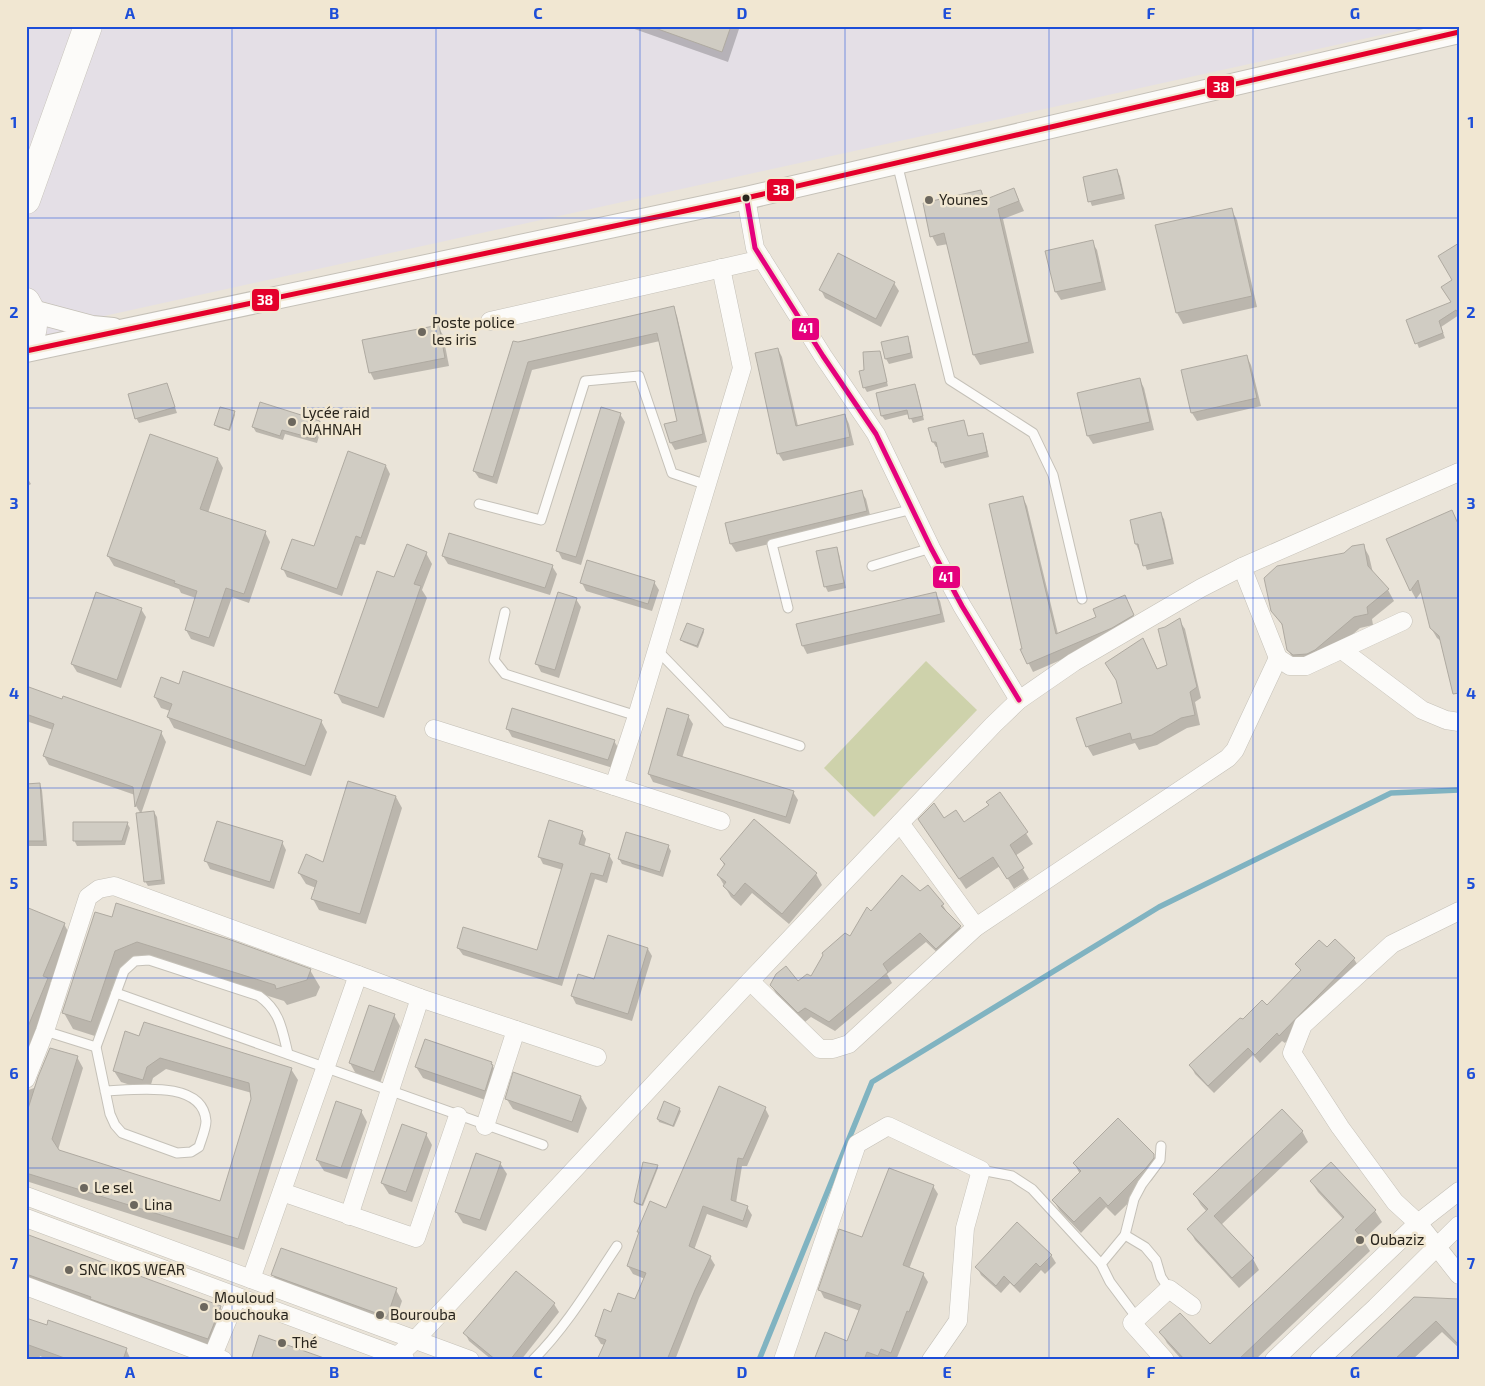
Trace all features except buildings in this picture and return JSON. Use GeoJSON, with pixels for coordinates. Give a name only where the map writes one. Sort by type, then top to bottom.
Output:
{"type":"FeatureCollection","features":[{"type":"Feature","properties":{"kind":"highway"},"geometry":{"type":"LineString","coordinates":[[26,144],[67,26]]}},
{"type":"Feature","properties":{"kind":"highway"},"geometry":{"type":"LineString","coordinates":[[26,200],[88,26]]}},
{"type":"Feature","properties":{"kind":"highway"},"geometry":{"type":"LineString","coordinates":[[26,346],[33,334],[34,322],[28,303]]}},
{"type":"Feature","properties":{"kind":"street"},"geometry":{"type":"LineString","coordinates":[[26,351],[128,331],[746,198],[1459,32]]}},
{"type":"Feature","properties":{"kind":"street"},"geometry":{"type":"LineString","coordinates":[[746,198],[755,248],[823,356],[876,434],[931,548],[962,606],[1019,700]]}},
{"type":"Feature","properties":{"kind":"street"},"geometry":{"type":"LineString","coordinates":[[490,321],[762,259]]}},
{"type":"Feature","properties":{"kind":"street"},"geometry":{"type":"LineString","coordinates":[[614,786],[742,368],[721,268]]}},
{"type":"Feature","properties":{"kind":"street"},"geometry":{"type":"LineString","coordinates":[[28,303],[92,327],[128,331]]}},
{"type":"Feature","properties":{"kind":"street"},"geometry":{"type":"LineString","coordinates":[[26,1218],[399,1358],[750,981],[1019,700],[1074,662],[1142,621],[1242,567],[1459,472]]}},
{"type":"Feature","properties":{"kind":"street"},"geometry":{"type":"LineString","coordinates":[[1242,567],[1278,658],[1290,666],[1306,666],[1403,621]]}},
{"type":"Feature","properties":{"kind":"street"},"geometry":{"type":"LineString","coordinates":[[1342,650],[1422,710],[1446,720],[1459,722]]}},
{"type":"Feature","properties":{"kind":"street"},"geometry":{"type":"LineString","coordinates":[[750,981],[820,1050],[833,1049],[849,1044],[976,927],[1228,758],[1235,750],[1278,658]]}},
{"type":"Feature","properties":{"kind":"street"},"geometry":{"type":"LineString","coordinates":[[434,729],[721,820]]}},
{"type":"Feature","properties":{"kind":"street"},"geometry":{"type":"LineString","coordinates":[[900,823],[976,927]]}},
{"type":"Feature","properties":{"kind":"street"},"geometry":{"type":"LineString","coordinates":[[26,1079],[45,1031],[88,897],[99,889],[114,886],[420,998],[597,1057]]}},
{"type":"Feature","properties":{"kind":"street"},"geometry":{"type":"LineString","coordinates":[[1459,911],[1392,944],[1303,1025],[1292,1053],[1340,1127],[1395,1202],[1418,1223],[1459,1275]]}},
{"type":"Feature","properties":{"kind":"street"},"geometry":{"type":"LineString","coordinates":[[251,1280],[358,975]]}},
{"type":"Feature","properties":{"kind":"street"},"geometry":{"type":"LineString","coordinates":[[349,1216],[420,998]]}},
{"type":"Feature","properties":{"kind":"street"},"geometry":{"type":"LineString","coordinates":[[485,1126],[516,1030]]}},
{"type":"Feature","properties":{"kind":"street"},"geometry":{"type":"LineString","coordinates":[[282,1192],[416,1238],[458,1116]]}},
{"type":"Feature","properties":{"kind":"street"},"geometry":{"type":"LineString","coordinates":[[783,1360],[857,1144],[888,1126],[982,1170],[965,1228],[958,1321],[930,1360]]}},
{"type":"Feature","properties":{"kind":"street"},"geometry":{"type":"LineString","coordinates":[[1274,1360],[1418,1223],[1459,1191]]}},
{"type":"Feature","properties":{"kind":"street"},"geometry":{"type":"LineString","coordinates":[[26,1196],[470,1360]]}},
{"type":"Feature","properties":{"kind":"street"},"geometry":{"type":"LineString","coordinates":[[1319,1360],[1459,1225]]}},
{"type":"Feature","properties":{"kind":"street"},"geometry":{"type":"LineString","coordinates":[[26,1286],[218,1358],[237,1297]]}},
{"type":"Feature","properties":{"kind":"street"},"geometry":{"type":"LineString","coordinates":[[1165,1360],[1132,1323],[1169,1289],[1192,1306]]}},
{"type":"Feature","properties":{"kind":"lane"},"geometry":{"type":"LineString","coordinates":[[897,162],[950,380],[1033,433],[1053,476],[1082,599]]}},
{"type":"Feature","properties":{"kind":"lane"},"geometry":{"type":"LineString","coordinates":[[479,504],[541,520],[585,381],[640,376],[672,473],[706,485]]}},
{"type":"Feature","properties":{"kind":"lane"},"geometry":{"type":"LineString","coordinates":[[788,608],[772,544],[913,508]]}},
{"type":"Feature","properties":{"kind":"lane"},"geometry":{"type":"LineString","coordinates":[[872,566],[931,548]]}},
{"type":"Feature","properties":{"kind":"lane"},"geometry":{"type":"LineString","coordinates":[[505,612],[494,660],[505,674],[637,716]]}},
{"type":"Feature","properties":{"kind":"lane"},"geometry":{"type":"LineString","coordinates":[[657,650],[727,722],[800,746]]}},
{"type":"Feature","properties":{"kind":"lane"},"geometry":{"type":"LineString","coordinates":[[105,1091],[154,1088],[168,1090],[195,1099],[202,1108],[206,1122],[198,1147],[191,1152],[177,1153],[122,1133],[115,1125],[110,1114],[105,1091],[96,1047],[124,971],[135,962],[149,960],[259,996],[270,1004],[281,1023],[288,1054]]}},
{"type":"Feature","properties":{"kind":"lane"},"geometry":{"type":"LineString","coordinates":[[116,993],[542,1145]]}},
{"type":"Feature","properties":{"kind":"lane"},"geometry":{"type":"LineString","coordinates":[[45,1031],[96,1047]]}},
{"type":"Feature","properties":{"kind":"lane"},"geometry":{"type":"LineString","coordinates":[[1102,1264],[1125,1235],[1134,1199],[1142,1184],[1160,1160],[1162,1146]]}},
{"type":"Feature","properties":{"kind":"lane"},"geometry":{"type":"LineString","coordinates":[[982,1170],[1012,1176],[1032,1189],[1102,1264],[1110,1282],[1138,1318]]}},
{"type":"Feature","properties":{"kind":"lane"},"geometry":{"type":"LineString","coordinates":[[1125,1235],[1145,1247],[1156,1260],[1161,1277],[1169,1289]]}},
{"type":"Feature","properties":{"kind":"lane"},"geometry":{"type":"LineString","coordinates":[[533,1360],[571,1316],[617,1246]]}},
{"type":"Feature","properties":{"kind":"shaded area"},"geometry":{"type":"Polygon","coordinates":[[[26,26],[1422,26],[86,320],[26,366],[26,26]]]}},
{"type":"Feature","properties":{"kind":"green space"},"geometry":{"type":"Polygon","coordinates":[[[926,661],[977,710],[874,817],[824,768],[926,661]]]}},
{"type":"Feature","properties":{"kind":"waterway"},"geometry":{"type":"LineString","coordinates":[[759,1360],[872,1082],[1159,907],[1391,793],[1459,790]]}},
{"type":"Feature","properties":{"kind":"transit line","name":"38"},"geometry":{"type":"LineString","coordinates":[[26,351],[746,198],[1459,32]]}},
{"type":"Feature","properties":{"kind":"transit line","name":"41"},"geometry":{"type":"LineString","coordinates":[[747,201],[755,248],[823,356],[876,434],[931,548],[962,606],[1019,700]]}},
{"type":"Feature","properties":{"kind":"place","name":"Younes"},"geometry":{"type":"Point","coordinates":[929,200]}},
{"type":"Feature","properties":{"kind":"place","name":"Poste police les iris"},"geometry":{"type":"Point","coordinates":[422,332]}},
{"type":"Feature","properties":{"kind":"place","name":"Lycée raid NAHNAH"},"geometry":{"type":"Point","coordinates":[292,422]}},
{"type":"Feature","properties":{"kind":"place","name":"Le sel"},"geometry":{"type":"Point","coordinates":[84,1188]}},
{"type":"Feature","properties":{"kind":"place","name":"Lina"},"geometry":{"type":"Point","coordinates":[134,1205]}},
{"type":"Feature","properties":{"kind":"place","name":"Oubaziz"},"geometry":{"type":"Point","coordinates":[1360,1240]}},
{"type":"Feature","properties":{"kind":"place","name":"SNC IKOS WEAR"},"geometry":{"type":"Point","coordinates":[69,1270]}},
{"type":"Feature","properties":{"kind":"place","name":"Mouloud bouchouka"},"geometry":{"type":"Point","coordinates":[204,1307]}},
{"type":"Feature","properties":{"kind":"place","name":"Bourouba"},"geometry":{"type":"Point","coordinates":[380,1315]}},
{"type":"Feature","properties":{"kind":"place","name":"Thé"},"geometry":{"type":"Point","coordinates":[282,1343]}}]}
